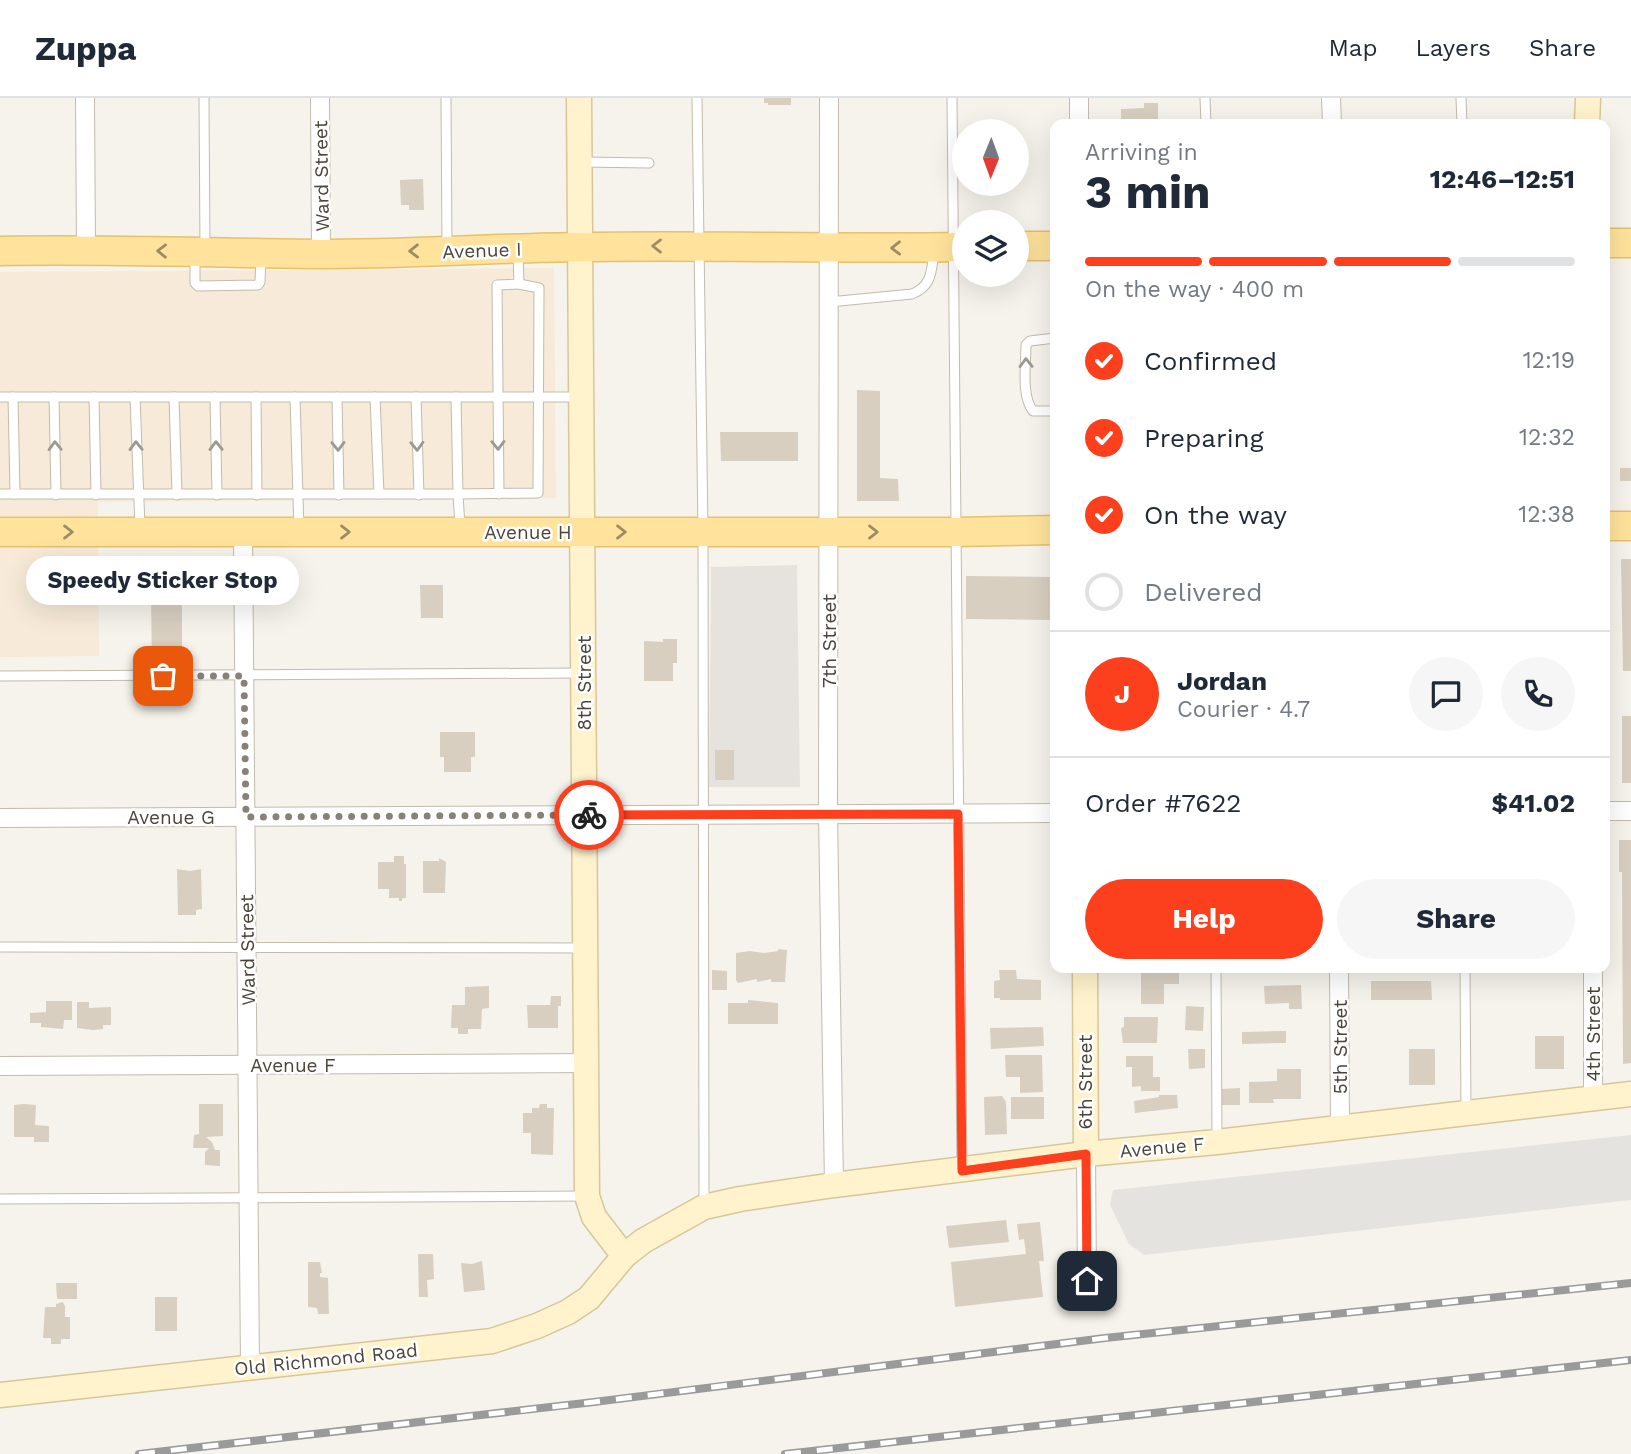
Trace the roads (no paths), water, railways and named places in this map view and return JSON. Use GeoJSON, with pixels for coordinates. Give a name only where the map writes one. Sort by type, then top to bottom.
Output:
{"type":"FeatureCollection","features":[{"type":"Feature","properties":{"kind":"main road"},"geometry":{"type":"LineString","coordinates":[[1610,243],[1631,243]]}},
{"type":"Feature","properties":{"kind":"main road"},"geometry":{"type":"LineString","coordinates":[[1029,246],[1050,246]]}},
{"type":"Feature","properties":{"kind":"main road","name":"Avenue I"},"geometry":{"type":"LineString","coordinates":[[0,251],[321,254],[580,247],[951,247]]}},
{"type":"Feature","properties":{"kind":"main road"},"geometry":{"type":"LineString","coordinates":[[1610,526],[1631,526]]}},
{"type":"Feature","properties":{"kind":"main road","name":"Avenue H"},"geometry":{"type":"LineString","coordinates":[[0,532],[1050,530]]}},
{"type":"Feature","properties":{"kind":"street"},"geometry":{"type":"LineString","coordinates":[[85,98],[86,250]]}},
{"type":"Feature","properties":{"kind":"street","name":"Ward Street"},"geometry":{"type":"LineString","coordinates":[[320,98],[321,254]]}},
{"type":"Feature","properties":{"kind":"street","name":"8th Street"},"geometry":{"type":"LineString","coordinates":[[579,98],[587,1196],[594,1217],[624,1256]]}},
{"type":"Feature","properties":{"kind":"street","name":"7th Street"},"geometry":{"type":"LineString","coordinates":[[829,98],[828,814],[834,1185]]}},
{"type":"Feature","properties":{"kind":"street"},"geometry":{"type":"LineString","coordinates":[[1079,98],[1079,119]]}},
{"type":"Feature","properties":{"kind":"street"},"geometry":{"type":"LineString","coordinates":[[1331,98],[1332,119]]}},
{"type":"Feature","properties":{"kind":"street"},"geometry":{"type":"LineString","coordinates":[[1587,119],[1588,98]]}},
{"type":"Feature","properties":{"kind":"street","name":"Ward Street"},"geometry":{"type":"LineString","coordinates":[[243,532],[250,1368]]}},
{"type":"Feature","properties":{"kind":"street"},"geometry":{"type":"LineString","coordinates":[[1610,811],[1631,811]]}},
{"type":"Feature","properties":{"kind":"street","name":"Avenue G"},"geometry":{"type":"LineString","coordinates":[[0,818],[1050,813]]}},
{"type":"Feature","properties":{"kind":"street","name":"6th Street"},"geometry":{"type":"LineString","coordinates":[[1085,973],[1087,1281]]}},
{"type":"Feature","properties":{"kind":"street","name":"5th Street"},"geometry":{"type":"LineString","coordinates":[[1339,973],[1340,1127]]}},
{"type":"Feature","properties":{"kind":"street","name":"4th Street"},"geometry":{"type":"LineString","coordinates":[[1593,973],[1593,1100]]}},
{"type":"Feature","properties":{"kind":"street","name":"Avenue F"},"geometry":{"type":"LineString","coordinates":[[0,1066],[586,1063]]}},
{"type":"Feature","properties":{"kind":"street","name":"Avenue F"},"geometry":{"type":"LineString","coordinates":[[624,1256],[643,1241],[704,1207],[740,1199],[1086,1154],[1466,1115],[1631,1094]]}},
{"type":"Feature","properties":{"kind":"street","name":"Old Richmond Road"},"geometry":{"type":"LineString","coordinates":[[0,1395],[492,1341],[569,1312],[589,1298],[624,1256]]}},
{"type":"Feature","properties":{"kind":"lane"},"geometry":{"type":"LineString","coordinates":[[200,252],[204,98]]}},
{"type":"Feature","properties":{"kind":"lane"},"geometry":{"type":"LineString","coordinates":[[446,98],[447,251]]}},
{"type":"Feature","properties":{"kind":"lane"},"geometry":{"type":"LineString","coordinates":[[697,98],[703,532],[704,1207]]}},
{"type":"Feature","properties":{"kind":"lane"},"geometry":{"type":"LineString","coordinates":[[952,98],[951,247],[962,1171]]}},
{"type":"Feature","properties":{"kind":"lane"},"geometry":{"type":"LineString","coordinates":[[1205,98],[1206,119]]}},
{"type":"Feature","properties":{"kind":"lane"},"geometry":{"type":"LineString","coordinates":[[1461,98],[1462,119]]}},
{"type":"Feature","properties":{"kind":"lane"},"geometry":{"type":"LineString","coordinates":[[580,162],[649,163]]}},
{"type":"Feature","properties":{"kind":"lane"},"geometry":{"type":"LineString","coordinates":[[829,302],[912,294],[922,290],[951,247]]}},
{"type":"Feature","properties":{"kind":"lane"},"geometry":{"type":"LineString","coordinates":[[518,248],[519,284]]}},
{"type":"Feature","properties":{"kind":"lane"},"geometry":{"type":"LineString","coordinates":[[0,494],[419,495],[499,494],[538,493],[539,288],[519,284],[497,285],[499,494]]}},
{"type":"Feature","properties":{"kind":"lane"},"geometry":{"type":"LineString","coordinates":[[1050,339],[1030,341],[1026,345],[1029,407],[1033,411],[1050,411]]}},
{"type":"Feature","properties":{"kind":"lane"},"geometry":{"type":"LineString","coordinates":[[0,397],[582,397]]}},
{"type":"Feature","properties":{"kind":"lane"},"geometry":{"type":"LineString","coordinates":[[13,397],[15,494]]}},
{"type":"Feature","properties":{"kind":"lane"},"geometry":{"type":"LineString","coordinates":[[54,397],[56,495]]}},
{"type":"Feature","properties":{"kind":"lane"},"geometry":{"type":"LineString","coordinates":[[94,397],[96,495]]}},
{"type":"Feature","properties":{"kind":"lane"},"geometry":{"type":"LineString","coordinates":[[135,397],[140,532]]}},
{"type":"Feature","properties":{"kind":"lane"},"geometry":{"type":"LineString","coordinates":[[174,397],[177,495]]}},
{"type":"Feature","properties":{"kind":"lane"},"geometry":{"type":"LineString","coordinates":[[215,397],[217,495]]}},
{"type":"Feature","properties":{"kind":"lane"},"geometry":{"type":"LineString","coordinates":[[256,397],[257,495]]}},
{"type":"Feature","properties":{"kind":"lane"},"geometry":{"type":"LineString","coordinates":[[295,397],[299,532]]}},
{"type":"Feature","properties":{"kind":"lane"},"geometry":{"type":"LineString","coordinates":[[337,397],[339,495]]}},
{"type":"Feature","properties":{"kind":"lane"},"geometry":{"type":"LineString","coordinates":[[375,397],[379,494]]}},
{"type":"Feature","properties":{"kind":"lane"},"geometry":{"type":"LineString","coordinates":[[416,397],[419,495]]}},
{"type":"Feature","properties":{"kind":"lane"},"geometry":{"type":"LineString","coordinates":[[456,397],[460,532]]}},
{"type":"Feature","properties":{"kind":"lane"},"geometry":{"type":"LineString","coordinates":[[0,676],[584,673]]}},
{"type":"Feature","properties":{"kind":"lane"},"geometry":{"type":"LineString","coordinates":[[0,947],[586,948]]}},
{"type":"Feature","properties":{"kind":"lane"},"geometry":{"type":"LineString","coordinates":[[1216,973],[1217,1142]]}},
{"type":"Feature","properties":{"kind":"lane"},"geometry":{"type":"LineString","coordinates":[[1465,973],[1466,1115]]}},
{"type":"Feature","properties":{"kind":"lane"},"geometry":{"type":"LineString","coordinates":[[0,1199],[587,1196]]}},
{"type":"Feature","properties":{"kind":"railway"},"geometry":{"type":"LineString","coordinates":[[139,1454],[594,1402],[1105,1338],[1631,1283]]}},
{"type":"Feature","properties":{"kind":"railway"},"geometry":{"type":"LineString","coordinates":[[785,1454],[1631,1360]]}},
{"type":"Feature","properties":{"kind":"place","name":"Speedy Sticker Stop"},"geometry":{"type":"Point","coordinates":[163,676]}}]}
